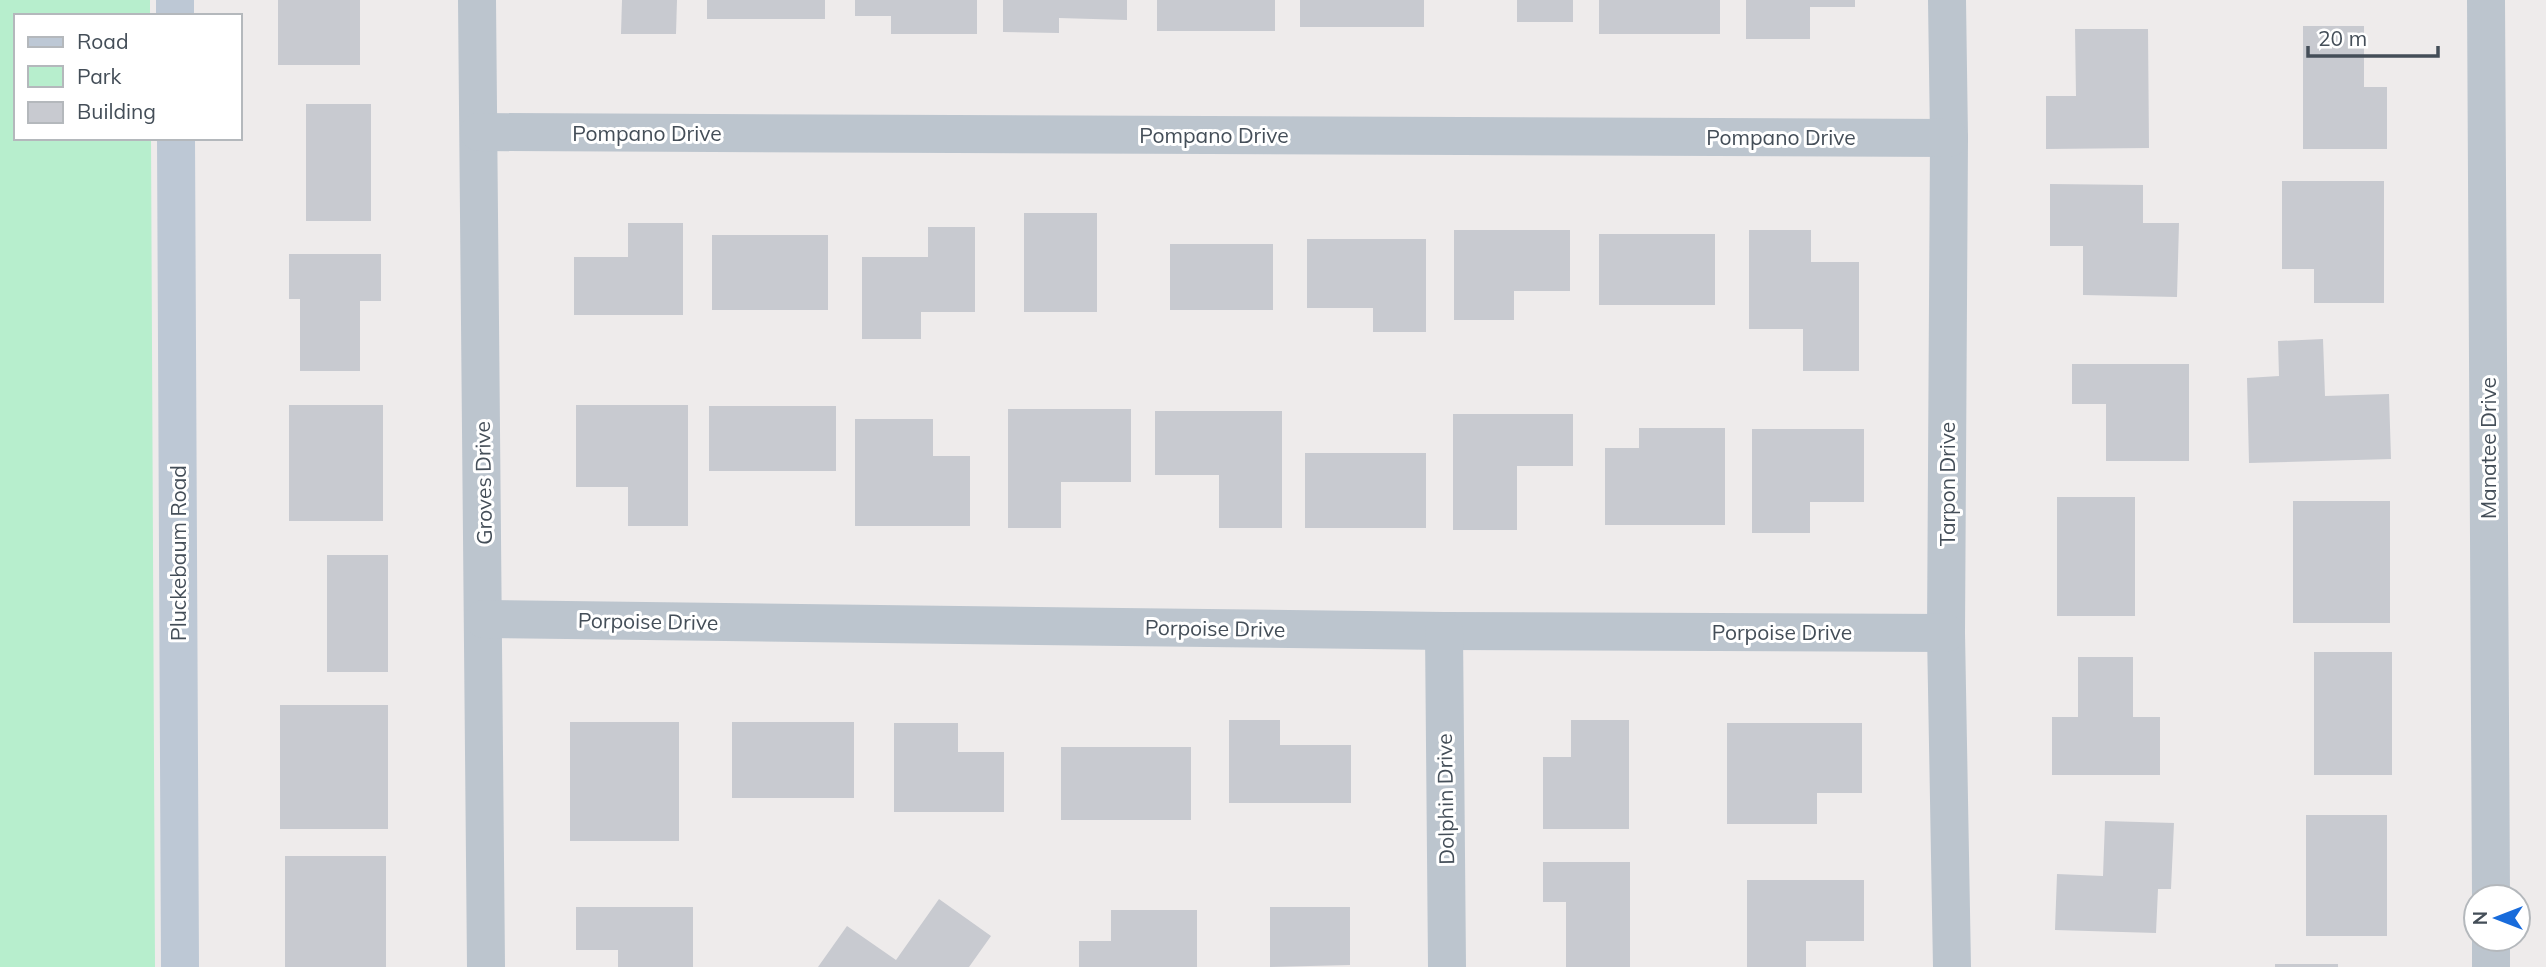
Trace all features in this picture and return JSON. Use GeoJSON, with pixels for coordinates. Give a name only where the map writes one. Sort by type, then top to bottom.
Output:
{"type":"FeatureCollection","features":[{"type":"Feature","properties":{"kind":"street","name":"Groves Drive"},"geometry":{"type":"LineString","coordinates":[[477,0],[486,967]]}},
{"type":"Feature","properties":{"kind":"street","name":"Tarpon Drive"},"geometry":{"type":"LineString","coordinates":[[1947,0],[1949,138],[1946,632],[1952,967]]}},
{"type":"Feature","properties":{"kind":"street","name":"Manatee Drive"},"geometry":{"type":"LineString","coordinates":[[2486,0],[2491,883]]}},
{"type":"Feature","properties":{"kind":"street","name":"Pompano Drive"},"geometry":{"type":"LineString","coordinates":[[479,132],[1949,138]]}},
{"type":"Feature","properties":{"kind":"street","name":"Pluckebaum Road"},"geometry":{"type":"LineString","coordinates":[[176,140],[180,967]]}},
{"type":"Feature","properties":{"kind":"street","name":"Porpoise Drive"},"geometry":{"type":"LineString","coordinates":[[484,619],[1444,631],[1946,632]]}},
{"type":"Feature","properties":{"kind":"street","name":"Dolphin Drive"},"geometry":{"type":"LineString","coordinates":[[1444,631],[1447,967]]}},
{"type":"Feature","properties":{"kind":"green space"},"geometry":{"type":"Polygon","coordinates":[[[0,0],[150,0],[150,14],[14,14],[14,140],[151,140],[155,967],[0,967],[0,0]]]}},
{"type":"Feature","properties":{"kind":"building"},"geometry":{"type":"Polygon","coordinates":[[[278,0],[360,0],[360,65],[278,65],[278,0]]]}},
{"type":"Feature","properties":{"kind":"building"},"geometry":{"type":"Polygon","coordinates":[[[622,0],[677,0],[676,34],[621,34],[622,0]]]}},
{"type":"Feature","properties":{"kind":"building"},"geometry":{"type":"Polygon","coordinates":[[[707,0],[825,0],[825,19],[707,19],[707,0]]]}},
{"type":"Feature","properties":{"kind":"building"},"geometry":{"type":"Polygon","coordinates":[[[855,0],[977,0],[977,34],[891,34],[891,16],[855,16],[855,0]]]}},
{"type":"Feature","properties":{"kind":"building"},"geometry":{"type":"Polygon","coordinates":[[[1003,0],[1127,0],[1127,20],[1059,18],[1059,33],[1003,32],[1003,0]]]}},
{"type":"Feature","properties":{"kind":"building"},"geometry":{"type":"Polygon","coordinates":[[[1157,0],[1275,0],[1275,31],[1157,31],[1157,0]]]}},
{"type":"Feature","properties":{"kind":"building"},"geometry":{"type":"Polygon","coordinates":[[[1300,0],[1424,0],[1424,27],[1300,27],[1300,0]]]}},
{"type":"Feature","properties":{"kind":"building"},"geometry":{"type":"Polygon","coordinates":[[[1517,0],[1573,0],[1573,22],[1517,22],[1517,0]]]}},
{"type":"Feature","properties":{"kind":"building"},"geometry":{"type":"Polygon","coordinates":[[[1599,0],[1720,0],[1720,34],[1599,34],[1599,0]]]}},
{"type":"Feature","properties":{"kind":"building"},"geometry":{"type":"Polygon","coordinates":[[[1746,0],[1855,0],[1855,7],[1810,7],[1810,39],[1746,39],[1746,0]]]}},
{"type":"Feature","properties":{"kind":"building"},"geometry":{"type":"Polygon","coordinates":[[[2303,26],[2364,26],[2364,87],[2387,87],[2387,149],[2303,149],[2303,26]]]}},
{"type":"Feature","properties":{"kind":"building"},"geometry":{"type":"Polygon","coordinates":[[[2075,29],[2148,29],[2149,148],[2046,149],[2046,96],[2076,96],[2075,29]]]}},
{"type":"Feature","properties":{"kind":"building"},"geometry":{"type":"Polygon","coordinates":[[[306,104],[371,104],[371,221],[306,221],[306,104]]]}},
{"type":"Feature","properties":{"kind":"building"},"geometry":{"type":"Polygon","coordinates":[[[2282,181],[2384,181],[2384,303],[2314,303],[2314,269],[2282,269],[2282,181]]]}},
{"type":"Feature","properties":{"kind":"building"},"geometry":{"type":"Polygon","coordinates":[[[2050,184],[2143,185],[2143,223],[2179,223],[2177,297],[2083,295],[2083,246],[2050,246],[2050,184]]]}},
{"type":"Feature","properties":{"kind":"building"},"geometry":{"type":"Polygon","coordinates":[[[1024,213],[1097,213],[1097,312],[1024,312],[1024,213]]]}},
{"type":"Feature","properties":{"kind":"building"},"geometry":{"type":"Polygon","coordinates":[[[628,223],[683,223],[683,315],[574,315],[574,257],[628,257],[628,223]]]}},
{"type":"Feature","properties":{"kind":"building"},"geometry":{"type":"Polygon","coordinates":[[[928,227],[975,227],[975,312],[921,312],[921,339],[862,339],[862,257],[928,257],[928,227]]]}},
{"type":"Feature","properties":{"kind":"building"},"geometry":{"type":"Polygon","coordinates":[[[1454,230],[1570,230],[1570,291],[1514,291],[1514,320],[1454,320],[1454,230]]]}},
{"type":"Feature","properties":{"kind":"building"},"geometry":{"type":"Polygon","coordinates":[[[1749,230],[1811,230],[1811,262],[1859,262],[1859,371],[1803,371],[1803,329],[1749,329],[1749,230]]]}},
{"type":"Feature","properties":{"kind":"building"},"geometry":{"type":"Polygon","coordinates":[[[1599,234],[1715,234],[1715,305],[1599,305],[1599,234]]]}},
{"type":"Feature","properties":{"kind":"building"},"geometry":{"type":"Polygon","coordinates":[[[712,235],[828,235],[828,310],[712,310],[712,235]]]}},
{"type":"Feature","properties":{"kind":"building"},"geometry":{"type":"Polygon","coordinates":[[[1307,239],[1426,239],[1426,332],[1373,332],[1373,308],[1307,308],[1307,239]]]}},
{"type":"Feature","properties":{"kind":"building"},"geometry":{"type":"Polygon","coordinates":[[[1170,244],[1273,244],[1273,310],[1170,310],[1170,244]]]}},
{"type":"Feature","properties":{"kind":"building"},"geometry":{"type":"Polygon","coordinates":[[[289,254],[381,254],[381,301],[360,301],[360,371],[300,371],[300,299],[289,299],[289,254]]]}},
{"type":"Feature","properties":{"kind":"building"},"geometry":{"type":"Polygon","coordinates":[[[2323,339],[2325,396],[2389,394],[2391,459],[2249,463],[2247,378],[2279,376],[2278,341],[2323,339]]]}},
{"type":"Feature","properties":{"kind":"building"},"geometry":{"type":"Polygon","coordinates":[[[2072,364],[2189,364],[2189,461],[2106,461],[2106,404],[2072,404],[2072,364]]]}},
{"type":"Feature","properties":{"kind":"building"},"geometry":{"type":"Polygon","coordinates":[[[289,405],[383,405],[383,521],[289,521],[289,405]]]}},
{"type":"Feature","properties":{"kind":"building"},"geometry":{"type":"Polygon","coordinates":[[[576,405],[688,405],[688,526],[628,526],[628,487],[576,487],[576,405]]]}},
{"type":"Feature","properties":{"kind":"building"},"geometry":{"type":"Polygon","coordinates":[[[709,406],[836,406],[836,471],[709,471],[709,406]]]}},
{"type":"Feature","properties":{"kind":"building"},"geometry":{"type":"Polygon","coordinates":[[[1008,409],[1131,409],[1131,482],[1061,482],[1061,528],[1008,528],[1008,409]]]}},
{"type":"Feature","properties":{"kind":"building"},"geometry":{"type":"Polygon","coordinates":[[[1155,411],[1282,411],[1282,528],[1219,528],[1219,475],[1155,475],[1155,411]]]}},
{"type":"Feature","properties":{"kind":"building"},"geometry":{"type":"Polygon","coordinates":[[[1453,414],[1573,414],[1573,466],[1517,466],[1517,530],[1453,530],[1453,414]]]}},
{"type":"Feature","properties":{"kind":"building"},"geometry":{"type":"Polygon","coordinates":[[[855,419],[933,419],[933,456],[970,456],[970,526],[855,526],[855,419]]]}},
{"type":"Feature","properties":{"kind":"building"},"geometry":{"type":"Polygon","coordinates":[[[1639,428],[1725,428],[1725,525],[1605,525],[1605,448],[1639,448],[1639,428]]]}},
{"type":"Feature","properties":{"kind":"building"},"geometry":{"type":"Polygon","coordinates":[[[1752,429],[1864,429],[1864,502],[1810,502],[1810,533],[1752,533],[1752,429]]]}},
{"type":"Feature","properties":{"kind":"building"},"geometry":{"type":"Polygon","coordinates":[[[1305,453],[1426,453],[1426,528],[1305,528],[1305,453]]]}},
{"type":"Feature","properties":{"kind":"building"},"geometry":{"type":"Polygon","coordinates":[[[2057,497],[2135,497],[2135,616],[2057,616],[2057,497]]]}},
{"type":"Feature","properties":{"kind":"building"},"geometry":{"type":"Polygon","coordinates":[[[2293,501],[2390,501],[2390,623],[2293,623],[2293,501]]]}},
{"type":"Feature","properties":{"kind":"building"},"geometry":{"type":"Polygon","coordinates":[[[327,555],[388,555],[388,672],[327,672],[327,555]]]}},
{"type":"Feature","properties":{"kind":"building"},"geometry":{"type":"Polygon","coordinates":[[[2314,652],[2392,652],[2392,775],[2314,775],[2314,652]]]}},
{"type":"Feature","properties":{"kind":"building"},"geometry":{"type":"Polygon","coordinates":[[[2078,657],[2133,657],[2133,717],[2160,717],[2160,775],[2052,775],[2052,717],[2078,717],[2078,657]]]}},
{"type":"Feature","properties":{"kind":"building"},"geometry":{"type":"Polygon","coordinates":[[[280,705],[388,705],[388,829],[280,829],[280,705]]]}},
{"type":"Feature","properties":{"kind":"building"},"geometry":{"type":"Polygon","coordinates":[[[1229,720],[1280,720],[1280,745],[1351,745],[1351,803],[1229,803],[1229,720]]]}},
{"type":"Feature","properties":{"kind":"building"},"geometry":{"type":"Polygon","coordinates":[[[1571,720],[1629,720],[1629,829],[1543,829],[1543,757],[1571,757],[1571,720]]]}},
{"type":"Feature","properties":{"kind":"building"},"geometry":{"type":"Polygon","coordinates":[[[570,722],[679,722],[679,841],[570,841],[570,722]]]}},
{"type":"Feature","properties":{"kind":"building"},"geometry":{"type":"Polygon","coordinates":[[[732,722],[854,722],[854,798],[732,798],[732,722]]]}},
{"type":"Feature","properties":{"kind":"building"},"geometry":{"type":"Polygon","coordinates":[[[894,723],[958,723],[958,752],[1004,752],[1004,812],[894,812],[894,723]]]}},
{"type":"Feature","properties":{"kind":"building"},"geometry":{"type":"Polygon","coordinates":[[[1727,723],[1862,723],[1862,793],[1817,793],[1817,824],[1727,824],[1727,723]]]}},
{"type":"Feature","properties":{"kind":"building"},"geometry":{"type":"Polygon","coordinates":[[[1061,747],[1191,747],[1191,820],[1061,820],[1061,747]]]}},
{"type":"Feature","properties":{"kind":"building"},"geometry":{"type":"Polygon","coordinates":[[[2306,815],[2387,815],[2387,936],[2306,936],[2306,815]]]}},
{"type":"Feature","properties":{"kind":"building"},"geometry":{"type":"Polygon","coordinates":[[[2105,821],[2174,823],[2171,889],[2158,889],[2156,933],[2055,930],[2057,874],[2103,876],[2105,821]]]}},
{"type":"Feature","properties":{"kind":"building"},"geometry":{"type":"Polygon","coordinates":[[[285,856],[386,856],[386,967],[285,967],[285,856]]]}},
{"type":"Feature","properties":{"kind":"building"},"geometry":{"type":"Polygon","coordinates":[[[1543,862],[1630,862],[1630,967],[1566,967],[1566,902],[1543,902],[1543,862]]]}},
{"type":"Feature","properties":{"kind":"building"},"geometry":{"type":"Polygon","coordinates":[[[1747,880],[1864,880],[1864,941],[1806,941],[1806,967],[1747,967],[1747,880]]]}},
{"type":"Feature","properties":{"kind":"building"},"geometry":{"type":"Polygon","coordinates":[[[939,899],[991,936],[969,967],[818,967],[847,926],[896,960],[939,899]]]}},
{"type":"Feature","properties":{"kind":"building"},"geometry":{"type":"Polygon","coordinates":[[[576,907],[693,907],[693,967],[618,967],[618,950],[576,950],[576,907]]]}},
{"type":"Feature","properties":{"kind":"building"},"geometry":{"type":"Polygon","coordinates":[[[1270,907],[1350,907],[1350,965],[1270,967],[1270,907]]]}},
{"type":"Feature","properties":{"kind":"building"},"geometry":{"type":"Polygon","coordinates":[[[1111,910],[1197,910],[1197,967],[1079,967],[1079,941],[1111,941],[1111,910]]]}},
{"type":"Feature","properties":{"kind":"building"},"geometry":{"type":"Polygon","coordinates":[[[2275,964],[2338,964],[2338,967],[2275,967],[2275,964]]]}}]}
